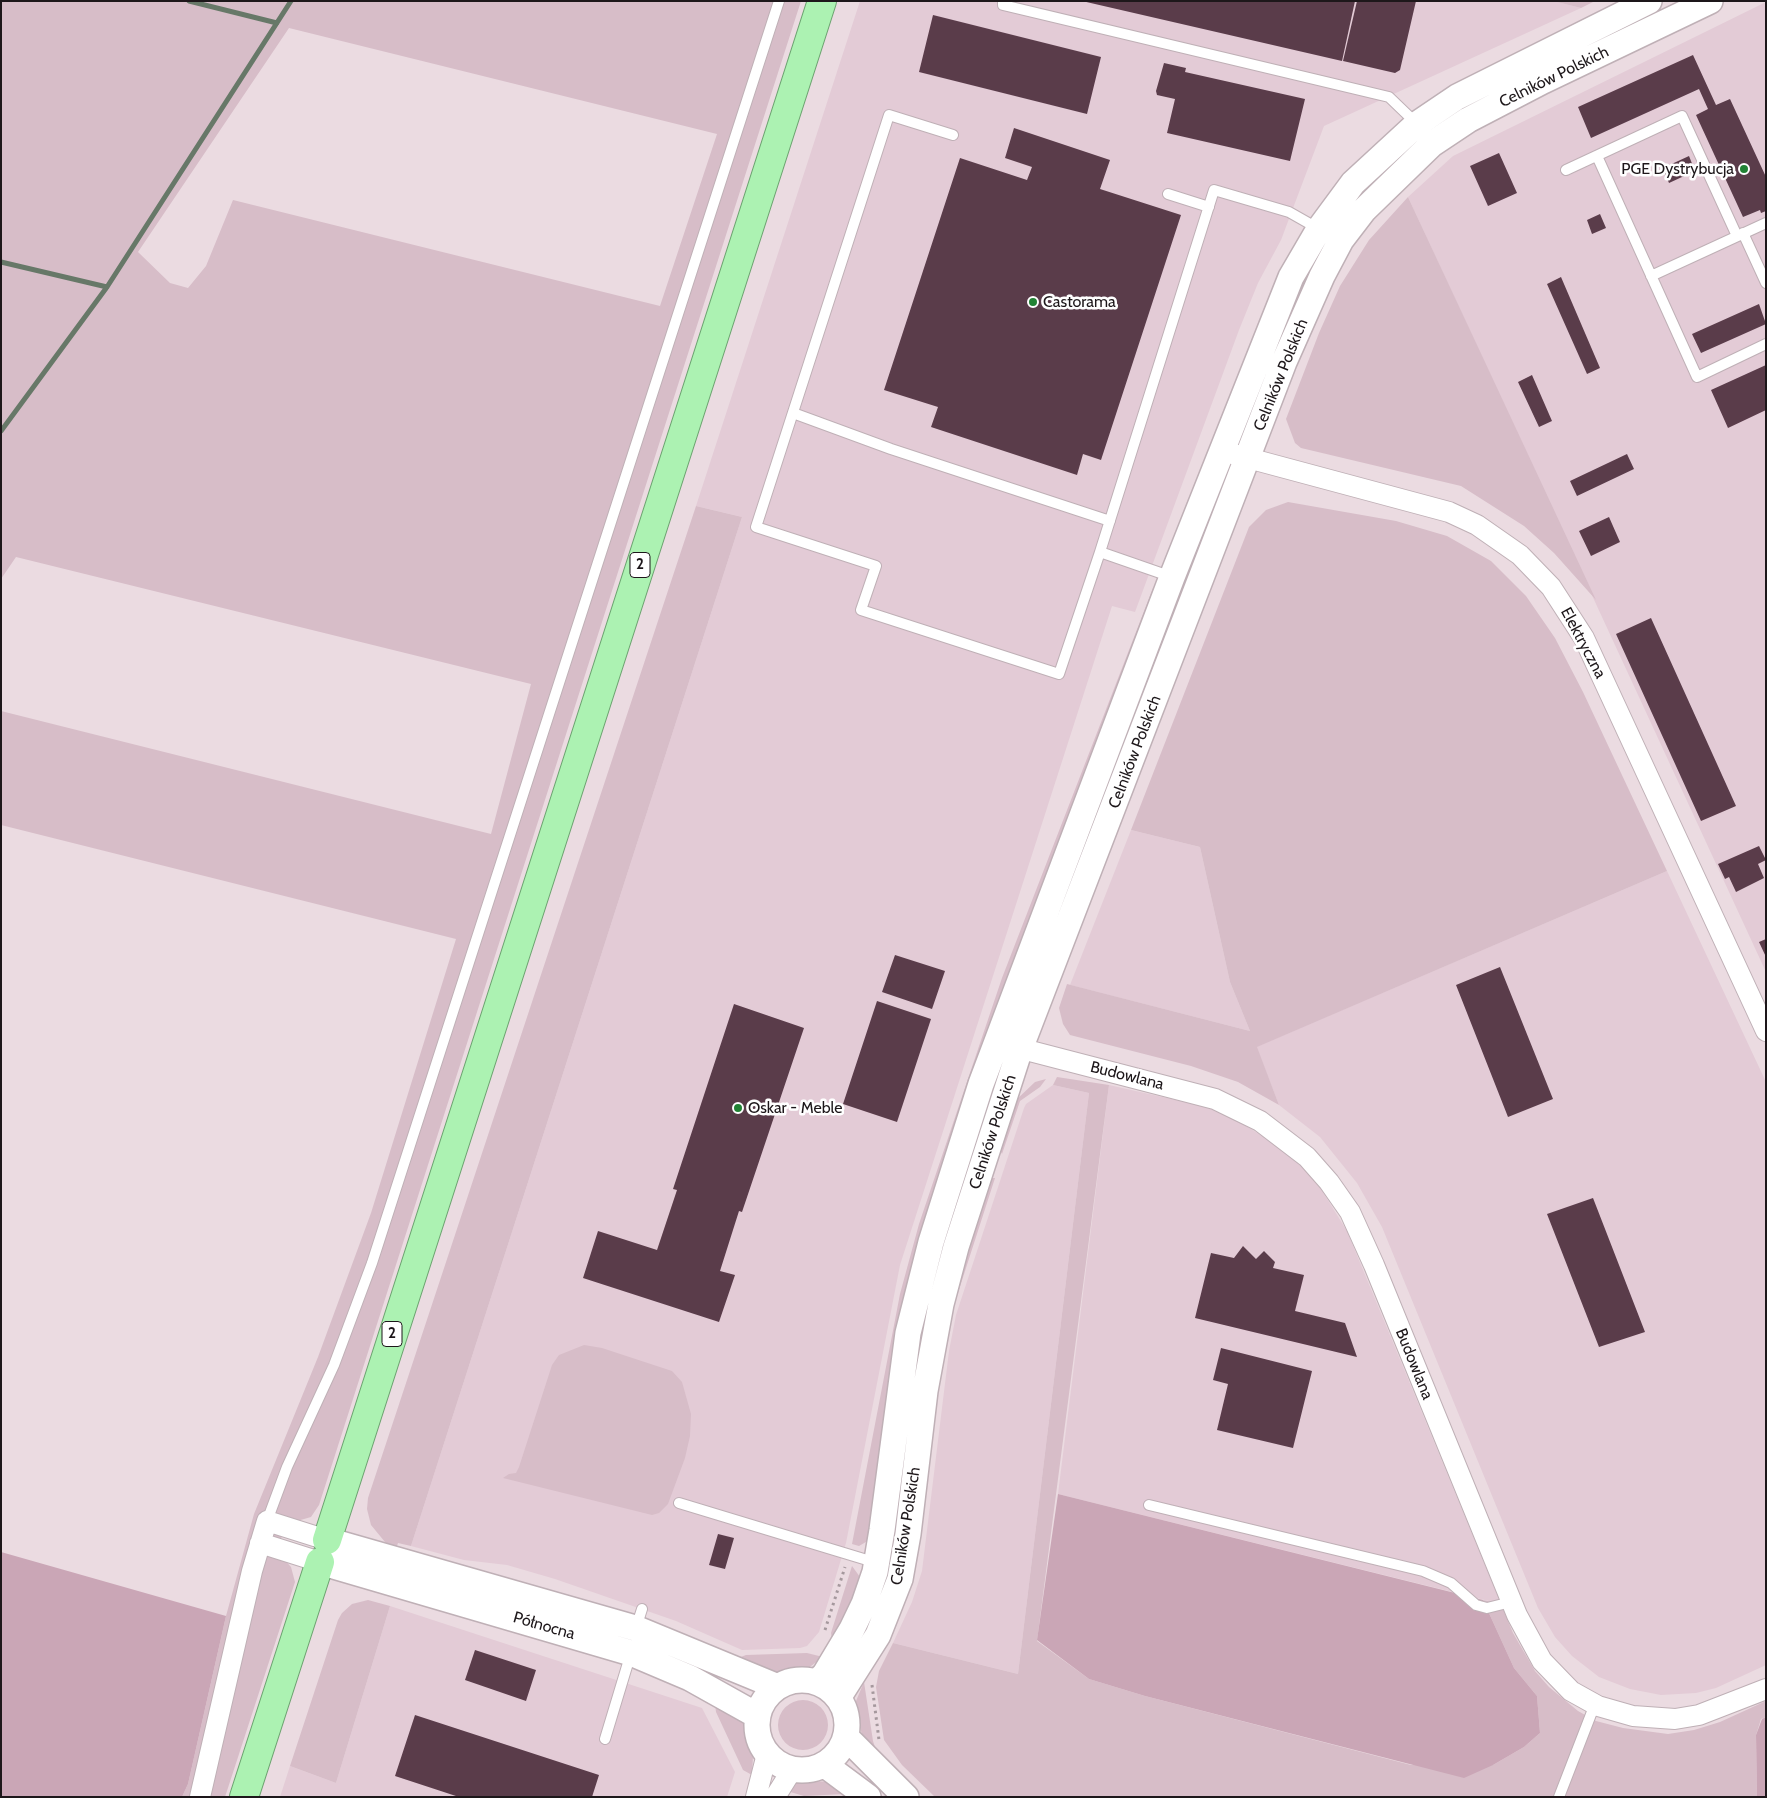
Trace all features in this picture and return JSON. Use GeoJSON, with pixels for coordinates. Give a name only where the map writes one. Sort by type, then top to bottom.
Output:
{"type":"FeatureCollection","features":[{"type":"Feature","properties":{"kind":"highway","name":"2"},"geometry":{"type":"LineString","coordinates":[[244,1797],[822,1]]}},
{"type":"Feature","properties":{"kind":"street","name":"Celników Polskich"},"geometry":{"type":"LineString","coordinates":[[838,1698],[874,1642],[889,1611],[900,1579],[908,1534],[925,1391],[941,1304],[959,1240],[1020,1049],[1284,362],[1322,276],[1341,240],[1425,134],[1457,97],[1649,1]]}},
{"type":"Feature","properties":{"kind":"street","name":"Celników Polskich"},"geometry":{"type":"LineString","coordinates":[[817,1682],[825,1674],[852,1629],[864,1604],[877,1563],[902,1370],[916,1296],[941,1210],[996,1041],[1221,450],[1291,277],[1319,229],[1353,183],[1425,134],[1468,120],[1543,81],[1710,1]]}},
{"type":"Feature","properties":{"kind":"street","name":"Elektryczna"},"geometry":{"type":"LineString","coordinates":[[1221,450],[1247,459],[1449,512],[1478,525],[1520,555],[1551,587],[1584,638],[1766,1031]]}},
{"type":"Feature","properties":{"kind":"street","name":"Budowlana"},"geometry":{"type":"LineString","coordinates":[[996,1041],[1020,1049],[1167,1085],[1214,1100],[1260,1121],[1307,1157],[1350,1212],[1374,1265],[1511,1602],[1542,1661],[1571,1691],[1595,1704],[1633,1716],[1675,1719],[1699,1715],[1766,1689]]}},
{"type":"Feature","properties":{"kind":"street"},"geometry":{"type":"LineString","coordinates":[[200,1797],[260,1543],[267,1521],[324,1551]]}},
{"type":"Feature","properties":{"kind":"street"},"geometry":{"type":"LineString","coordinates":[[260,1543],[324,1551]]}},
{"type":"Feature","properties":{"kind":"street","name":"Północna"},"geometry":{"type":"LineString","coordinates":[[324,1551],[639,1619],[778,1687]]}},
{"type":"Feature","properties":{"kind":"street","name":"Północna"},"geometry":{"type":"LineString","coordinates":[[324,1551],[630,1653],[690,1678],[758,1716]]}},
{"type":"Feature","properties":{"kind":"street"},"geometry":{"type":"LineString","coordinates":[[800,1680],[817,1682],[838,1698],[847,1719],[846,1737],[838,1753],[825,1765],[809,1770],[792,1770],[776,1762],[767,1754],[759,1739],[758,1716],[765,1699],[778,1687],[800,1680]]}},
{"type":"Feature","properties":{"kind":"street"},"geometry":{"type":"LineString","coordinates":[[846,1737],[906,1797]]}},
{"type":"Feature","properties":{"kind":"street"},"geometry":{"type":"LineString","coordinates":[[756,1797],[767,1754]]}},
{"type":"Feature","properties":{"kind":"street"},"geometry":{"type":"LineString","coordinates":[[825,1765],[868,1797]]}},
{"type":"Feature","properties":{"kind":"street"},"geometry":{"type":"LineString","coordinates":[[775,1797],[792,1770]]}},
{"type":"Feature","properties":{"kind":"lane"},"geometry":{"type":"LineString","coordinates":[[267,1521],[287,1466],[334,1365],[372,1263],[779,1]]}},
{"type":"Feature","properties":{"kind":"lane"},"geometry":{"type":"LineString","coordinates":[[1003,1],[1002,5],[1389,97],[1425,134]]}},
{"type":"Feature","properties":{"kind":"lane"},"geometry":{"type":"LineString","coordinates":[[953,135],[889,115],[756,527],[876,566],[861,610],[1059,674],[1100,552],[1214,190],[1289,212],[1319,229]]}},
{"type":"Feature","properties":{"kind":"lane"},"geometry":{"type":"LineString","coordinates":[[1566,170],[1682,116],[1740,235],[1766,283]]}},
{"type":"Feature","properties":{"kind":"lane"},"geometry":{"type":"LineString","coordinates":[[1596,156],[1698,377],[1766,344]]}},
{"type":"Feature","properties":{"kind":"lane"},"geometry":{"type":"LineString","coordinates":[[1168,194],[1209,207]]}},
{"type":"Feature","properties":{"kind":"lane"},"geometry":{"type":"LineString","coordinates":[[1651,276],[1766,222]]}},
{"type":"Feature","properties":{"kind":"lane"},"geometry":{"type":"LineString","coordinates":[[793,413],[891,449],[1110,520]]}},
{"type":"Feature","properties":{"kind":"lane"},"geometry":{"type":"LineString","coordinates":[[1100,552],[1172,577]]}},
{"type":"Feature","properties":{"kind":"lane"},"geometry":{"type":"LineString","coordinates":[[679,1503],[877,1563]]}},
{"type":"Feature","properties":{"kind":"lane"},"geometry":{"type":"LineString","coordinates":[[1149,1505],[1423,1571],[1451,1583],[1476,1605],[1487,1608],[1511,1602]]}},
{"type":"Feature","properties":{"kind":"lane"},"geometry":{"type":"LineString","coordinates":[[604,1739],[630,1653]]}},
{"type":"Feature","properties":{"kind":"lane"},"geometry":{"type":"LineString","coordinates":[[1559,1797],[1595,1704]]}},
{"type":"Feature","properties":{"kind":"path"},"geometry":{"type":"LineString","coordinates":[[822,1639],[849,1555]]}},
{"type":"Feature","properties":{"kind":"path"},"geometry":{"type":"LineString","coordinates":[[873,1679],[873,1702],[880,1744]]}},
{"type":"Feature","properties":{"kind":"shaded area"},"geometry":{"type":"Polygon","coordinates":[[[1,1],[801,1],[319,1505],[311,1517],[297,1521],[288,1519],[275,1556],[283,1558],[291,1567],[295,1582],[225,1797],[182,1797],[188,1784],[226,1616],[254,1514],[318,1357],[371,1213],[456,939],[1,825],[1,711],[491,834],[531,684],[16,557],[1,579],[1,1]],[[289,28],[138,252],[170,283],[188,288],[206,266],[233,200],[660,306],[717,134],[289,28]]]}},
{"type":"Feature","properties":{"kind":"shaded area"},"geometry":{"type":"Polygon","coordinates":[[[860,1],[1553,1],[1581,8],[1324,126],[1281,240],[1258,283],[1239,330],[1135,612],[1112,606],[900,1265],[846,1543],[819,1632],[807,1646],[800,1648],[742,1650],[676,1621],[555,1579],[507,1565],[464,1560],[411,1546],[742,517],[696,506],[860,1]]]}},
{"type":"Feature","properties":{"kind":"shaded area"},"geometry":{"type":"Polygon","coordinates":[[[1553,1],[1595,1],[1581,8],[1553,1]]]}},
{"type":"Feature","properties":{"kind":"shaded area"},"geometry":{"type":"Polygon","coordinates":[[[1766,2],[1766,972],[1408,197],[1453,156],[1766,2]]]}},
{"type":"Feature","properties":{"kind":"shaded area"},"geometry":{"type":"Polygon","coordinates":[[[1408,197],[1596,600],[1554,553],[1524,526],[1461,486],[1301,448],[1295,443],[1286,419],[1319,333],[1340,286],[1369,240],[1408,197]]]}},
{"type":"Feature","properties":{"kind":"shaded area"},"geometry":{"type":"Polygon","coordinates":[[[1288,502],[1396,521],[1447,536],[1491,561],[1526,596],[1555,638],[1583,692],[1667,871],[1257,1047],[1279,1105],[1238,1082],[1191,1066],[1070,1035],[1063,1024],[1059,1008],[1067,984],[1250,1031],[1230,982],[1200,847],[1131,830],[1249,527],[1266,510],[1288,502]]]}},
{"type":"Feature","properties":{"kind":"shaded area"},"geometry":{"type":"Polygon","coordinates":[[[696,506],[742,517],[411,1546],[398,1543],[396,1549],[385,1542],[371,1525],[367,1509],[368,1498],[696,506]]]}},
{"type":"Feature","properties":{"kind":"shaded area"},"geometry":{"type":"Polygon","coordinates":[[[1153,588],[1154,592],[993,1020],[871,1539],[859,1546],[852,1544],[900,1294],[919,1224],[1002,978],[1153,588]]]}},
{"type":"Feature","properties":{"kind":"shaded area"},"geometry":{"type":"Polygon","coordinates":[[[1131,830],[1200,847],[1230,982],[1250,1031],[1070,985],[1131,830]]]}},
{"type":"Feature","properties":{"kind":"shaded area"},"geometry":{"type":"Polygon","coordinates":[[[1667,871],[1766,1082],[1766,1665],[1716,1688],[1696,1693],[1661,1695],[1630,1689],[1599,1677],[1572,1656],[1555,1637],[1538,1608],[1382,1227],[1357,1183],[1320,1137],[1279,1105],[1256,1047],[1667,871]]]}},
{"type":"Feature","properties":{"kind":"shaded area"},"geometry":{"type":"Polygon","coordinates":[[[1057,1077],[1109,1085],[1037,1641],[1089,1679],[1145,1696],[1411,1765],[1493,1765],[1524,1747],[1540,1733],[1537,1696],[1514,1668],[1483,1600],[1501,1604],[1513,1633],[1535,1671],[1549,1687],[1578,1711],[1596,1721],[1623,1728],[1668,1734],[1694,1730],[1720,1722],[1766,1701],[1766,1717],[1761,1719],[1756,1735],[1757,1797],[935,1797],[902,1765],[884,1740],[876,1687],[879,1671],[893,1643],[1018,1674],[1089,1093],[1053,1085],[1057,1077]]]}},
{"type":"Feature","properties":{"kind":"shaded area"},"geometry":{"type":"Polygon","coordinates":[[[1046,1079],[1040,1087],[1020,1101],[1002,1154],[999,1148],[1015,1101],[1035,1082],[1046,1079]]]}},
{"type":"Feature","properties":{"kind":"shaded area"},"geometry":{"type":"Polygon","coordinates":[[[1053,1085],[1089,1093],[1018,1674],[893,1643],[912,1602],[922,1571],[949,1351],[956,1315],[1024,1108],[1026,1104],[1053,1085]]]}},
{"type":"Feature","properties":{"kind":"shaded area"},"geometry":{"type":"Polygon","coordinates":[[[1109,1085],[1207,1107],[1241,1123],[1272,1142],[1301,1166],[1321,1189],[1347,1231],[1501,1604],[1058,1494],[1109,1085]]]}},
{"type":"Feature","properties":{"kind":"shaded area"},"geometry":{"type":"Polygon","coordinates":[[[991,1178],[995,1178],[956,1299],[952,1297],[991,1178]]]}},
{"type":"Feature","properties":{"kind":"shaded area"},"geometry":{"type":"Polygon","coordinates":[[[584,1345],[602,1348],[672,1371],[682,1382],[691,1414],[690,1436],[685,1458],[668,1504],[659,1513],[652,1515],[503,1478],[509,1474],[516,1473],[519,1467],[552,1365],[559,1355],[584,1345]]]}},
{"type":"Feature","properties":{"kind":"shaded area"},"geometry":{"type":"Polygon","coordinates":[[[1058,1494],[1483,1600],[1514,1668],[1537,1696],[1540,1733],[1524,1747],[1493,1765],[1464,1778],[1145,1696],[1089,1679],[1037,1640],[1058,1494]]]}},
{"type":"Feature","properties":{"kind":"shaded area"},"geometry":{"type":"Polygon","coordinates":[[[1,1552],[226,1616],[188,1784],[182,1797],[1,1797],[1,1552]]]}},
{"type":"Feature","properties":{"kind":"shaded area"},"geometry":{"type":"Polygon","coordinates":[[[852,1566],[860,1577],[861,1583],[840,1632],[832,1640],[831,1633],[852,1566]]]}},
{"type":"Feature","properties":{"kind":"shaded area"},"geometry":{"type":"Polygon","coordinates":[[[368,1600],[390,1606],[336,1783],[290,1766],[338,1620],[342,1613],[352,1604],[368,1600]]]}},
{"type":"Feature","properties":{"kind":"shaded area"},"geometry":{"type":"Polygon","coordinates":[[[390,1606],[702,1708],[735,1772],[727,1797],[280,1797],[290,1766],[336,1783],[390,1606]]]}},
{"type":"Feature","properties":{"kind":"shaded area"},"geometry":{"type":"Polygon","coordinates":[[[807,1653],[823,1657],[807,1669],[782,1672],[771,1672],[738,1658],[746,1655],[807,1653]]]}},
{"type":"Feature","properties":{"kind":"shaded area"},"geometry":{"type":"Polygon","coordinates":[[[864,1682],[876,1750],[863,1738],[859,1724],[856,1701],[864,1682]]]}},
{"type":"Feature","properties":{"kind":"shaded area"},"geometry":{"type":"Polygon","coordinates":[[[803,1700],[812,1702],[823,1711],[828,1725],[826,1734],[817,1745],[803,1750],[794,1748],[783,1739],[778,1725],[780,1716],[789,1705],[803,1700]]]}},
{"type":"Feature","properties":{"kind":"shaded area"},"geometry":{"type":"Polygon","coordinates":[[[715,1704],[743,1722],[753,1756],[752,1775],[743,1770],[716,1712],[715,1704]]]}},
{"type":"Feature","properties":{"kind":"shaded area"},"geometry":{"type":"Polygon","coordinates":[[[1766,1717],[1766,1797],[1757,1797],[1756,1735],[1762,1719],[1766,1717]]]}},
{"type":"Feature","properties":{"kind":"shaded area"},"geometry":{"type":"Polygon","coordinates":[[[805,1780],[828,1782],[845,1794],[804,1796],[787,1791],[795,1784],[805,1780]]]}},
{"type":"Feature","properties":{"kind":"building"},"geometry":{"type":"Polygon","coordinates":[[[1082,1],[1355,1],[1342,61],[1082,1]]]}},
{"type":"Feature","properties":{"kind":"building"},"geometry":{"type":"Polygon","coordinates":[[[1357,1],[1416,1],[1400,70],[1395,73],[1343,61],[1357,1]]]}},
{"type":"Feature","properties":{"kind":"building"},"geometry":{"type":"Polygon","coordinates":[[[933,15],[1101,57],[1087,114],[919,72],[933,15]]]}},
{"type":"Feature","properties":{"kind":"building"},"geometry":{"type":"Polygon","coordinates":[[[1693,55],[1716,105],[1730,99],[1766,177],[1766,211],[1761,213],[1760,210],[1743,217],[1696,115],[1708,109],[1699,89],[1591,138],[1578,107],[1693,55]]]}},
{"type":"Feature","properties":{"kind":"building"},"geometry":{"type":"Polygon","coordinates":[[[1164,63],[1186,68],[1185,72],[1305,99],[1290,161],[1167,133],[1175,99],[1157,95],[1156,91],[1164,63]]]}},
{"type":"Feature","properties":{"kind":"building","name":"Castorama"},"geometry":{"type":"Polygon","coordinates":[[[1014,128],[1110,160],[1100,189],[1181,215],[1101,460],[1083,454],[1077,475],[931,427],[938,407],[884,390],[960,158],[1027,180],[1032,167],[1005,158],[1014,128]]]}},
{"type":"Feature","properties":{"kind":"building"},"geometry":{"type":"Polygon","coordinates":[[[1499,153],[1517,193],[1488,206],[1470,166],[1499,153]]]}},
{"type":"Feature","properties":{"kind":"building"},"geometry":{"type":"Polygon","coordinates":[[[1689,156],[1695,171],[1669,183],[1663,168],[1689,156]]]}},
{"type":"Feature","properties":{"kind":"building"},"geometry":{"type":"Polygon","coordinates":[[[1600,214],[1606,228],[1592,234],[1587,220],[1600,214]]]}},
{"type":"Feature","properties":{"kind":"building"},"geometry":{"type":"Polygon","coordinates":[[[1561,277],[1600,368],[1587,374],[1547,284],[1561,277]]]}},
{"type":"Feature","properties":{"kind":"building"},"geometry":{"type":"Polygon","coordinates":[[[1759,304],[1766,324],[1701,353],[1692,334],[1759,304]]]}},
{"type":"Feature","properties":{"kind":"building"},"geometry":{"type":"Polygon","coordinates":[[[1766,365],[1766,410],[1728,428],[1711,390],[1766,365]]]}},
{"type":"Feature","properties":{"kind":"building"},"geometry":{"type":"Polygon","coordinates":[[[1532,375],[1552,421],[1539,427],[1518,382],[1532,375]]]}},
{"type":"Feature","properties":{"kind":"building"},"geometry":{"type":"Polygon","coordinates":[[[1627,454],[1634,469],[1577,496],[1570,481],[1627,454]]]}},
{"type":"Feature","properties":{"kind":"building"},"geometry":{"type":"Polygon","coordinates":[[[1609,517],[1620,542],[1591,556],[1579,531],[1609,517]]]}},
{"type":"Feature","properties":{"kind":"building"},"geometry":{"type":"Polygon","coordinates":[[[1651,618],[1736,806],[1701,821],[1616,634],[1651,618]]]}},
{"type":"Feature","properties":{"kind":"building"},"geometry":{"type":"Polygon","coordinates":[[[1759,846],[1766,860],[1758,864],[1764,878],[1736,892],[1729,877],[1725,879],[1718,864],[1759,846]]]}},
{"type":"Feature","properties":{"kind":"building"},"geometry":{"type":"Polygon","coordinates":[[[1766,939],[1766,957],[1759,942],[1766,939]]]}},
{"type":"Feature","properties":{"kind":"building"},"geometry":{"type":"Polygon","coordinates":[[[895,955],[945,971],[932,1009],[882,992],[895,955]]]}},
{"type":"Feature","properties":{"kind":"building"},"geometry":{"type":"Polygon","coordinates":[[[1500,967],[1553,1099],[1508,1117],[1456,985],[1500,967]]]}},
{"type":"Feature","properties":{"kind":"building"},"geometry":{"type":"Polygon","coordinates":[[[877,1001],[931,1019],[897,1122],[843,1104],[877,1001]]]}},
{"type":"Feature","properties":{"kind":"building","name":"Oskar - Meble"},"geometry":{"type":"Polygon","coordinates":[[[734,1004],[804,1028],[742,1212],[739,1211],[720,1271],[735,1275],[719,1322],[583,1278],[598,1231],[657,1250],[677,1190],[673,1189],[734,1004]]]}},
{"type":"Feature","properties":{"kind":"building"},"geometry":{"type":"Polygon","coordinates":[[[1593,1198],[1645,1332],[1599,1347],[1547,1214],[1593,1198]]]}},
{"type":"Feature","properties":{"kind":"building"},"geometry":{"type":"Polygon","coordinates":[[[1243,1246],[1256,1259],[1264,1251],[1275,1262],[1273,1268],[1304,1275],[1295,1311],[1345,1323],[1357,1357],[1195,1318],[1211,1253],[1234,1258],[1243,1246]]]}},
{"type":"Feature","properties":{"kind":"building"},"geometry":{"type":"Polygon","coordinates":[[[1221,1348],[1312,1371],[1293,1448],[1217,1430],[1228,1384],[1213,1380],[1221,1348]]]}},
{"type":"Feature","properties":{"kind":"building"},"geometry":{"type":"Polygon","coordinates":[[[718,1534],[734,1538],[725,1569],[709,1565],[718,1534]]]}},
{"type":"Feature","properties":{"kind":"building"},"geometry":{"type":"Polygon","coordinates":[[[475,1650],[536,1670],[526,1701],[465,1680],[475,1650]]]}},
{"type":"Feature","properties":{"kind":"building"},"geometry":{"type":"Polygon","coordinates":[[[415,1715],[599,1775],[592,1797],[459,1797],[395,1776],[415,1715]]]}},
{"type":"Feature","properties":{"kind":"waterway"},"geometry":{"type":"LineString","coordinates":[[189,1],[277,23]]}},
{"type":"Feature","properties":{"kind":"waterway"},"geometry":{"type":"LineString","coordinates":[[1,431],[107,287],[291,1]]}},
{"type":"Feature","properties":{"kind":"waterway"},"geometry":{"type":"LineString","coordinates":[[1,262],[107,287]]}},
{"type":"Feature","properties":{"kind":"place","name":"PGE Dystrybucja"},"geometry":{"type":"Point","coordinates":[1744,169]}},
{"type":"Feature","properties":{"kind":"place","name":"Castorama"},"geometry":{"type":"Point","coordinates":[1033,302]}},
{"type":"Feature","properties":{"kind":"place","name":"Oskar - Meble"},"geometry":{"type":"Point","coordinates":[738,1108]}}]}
